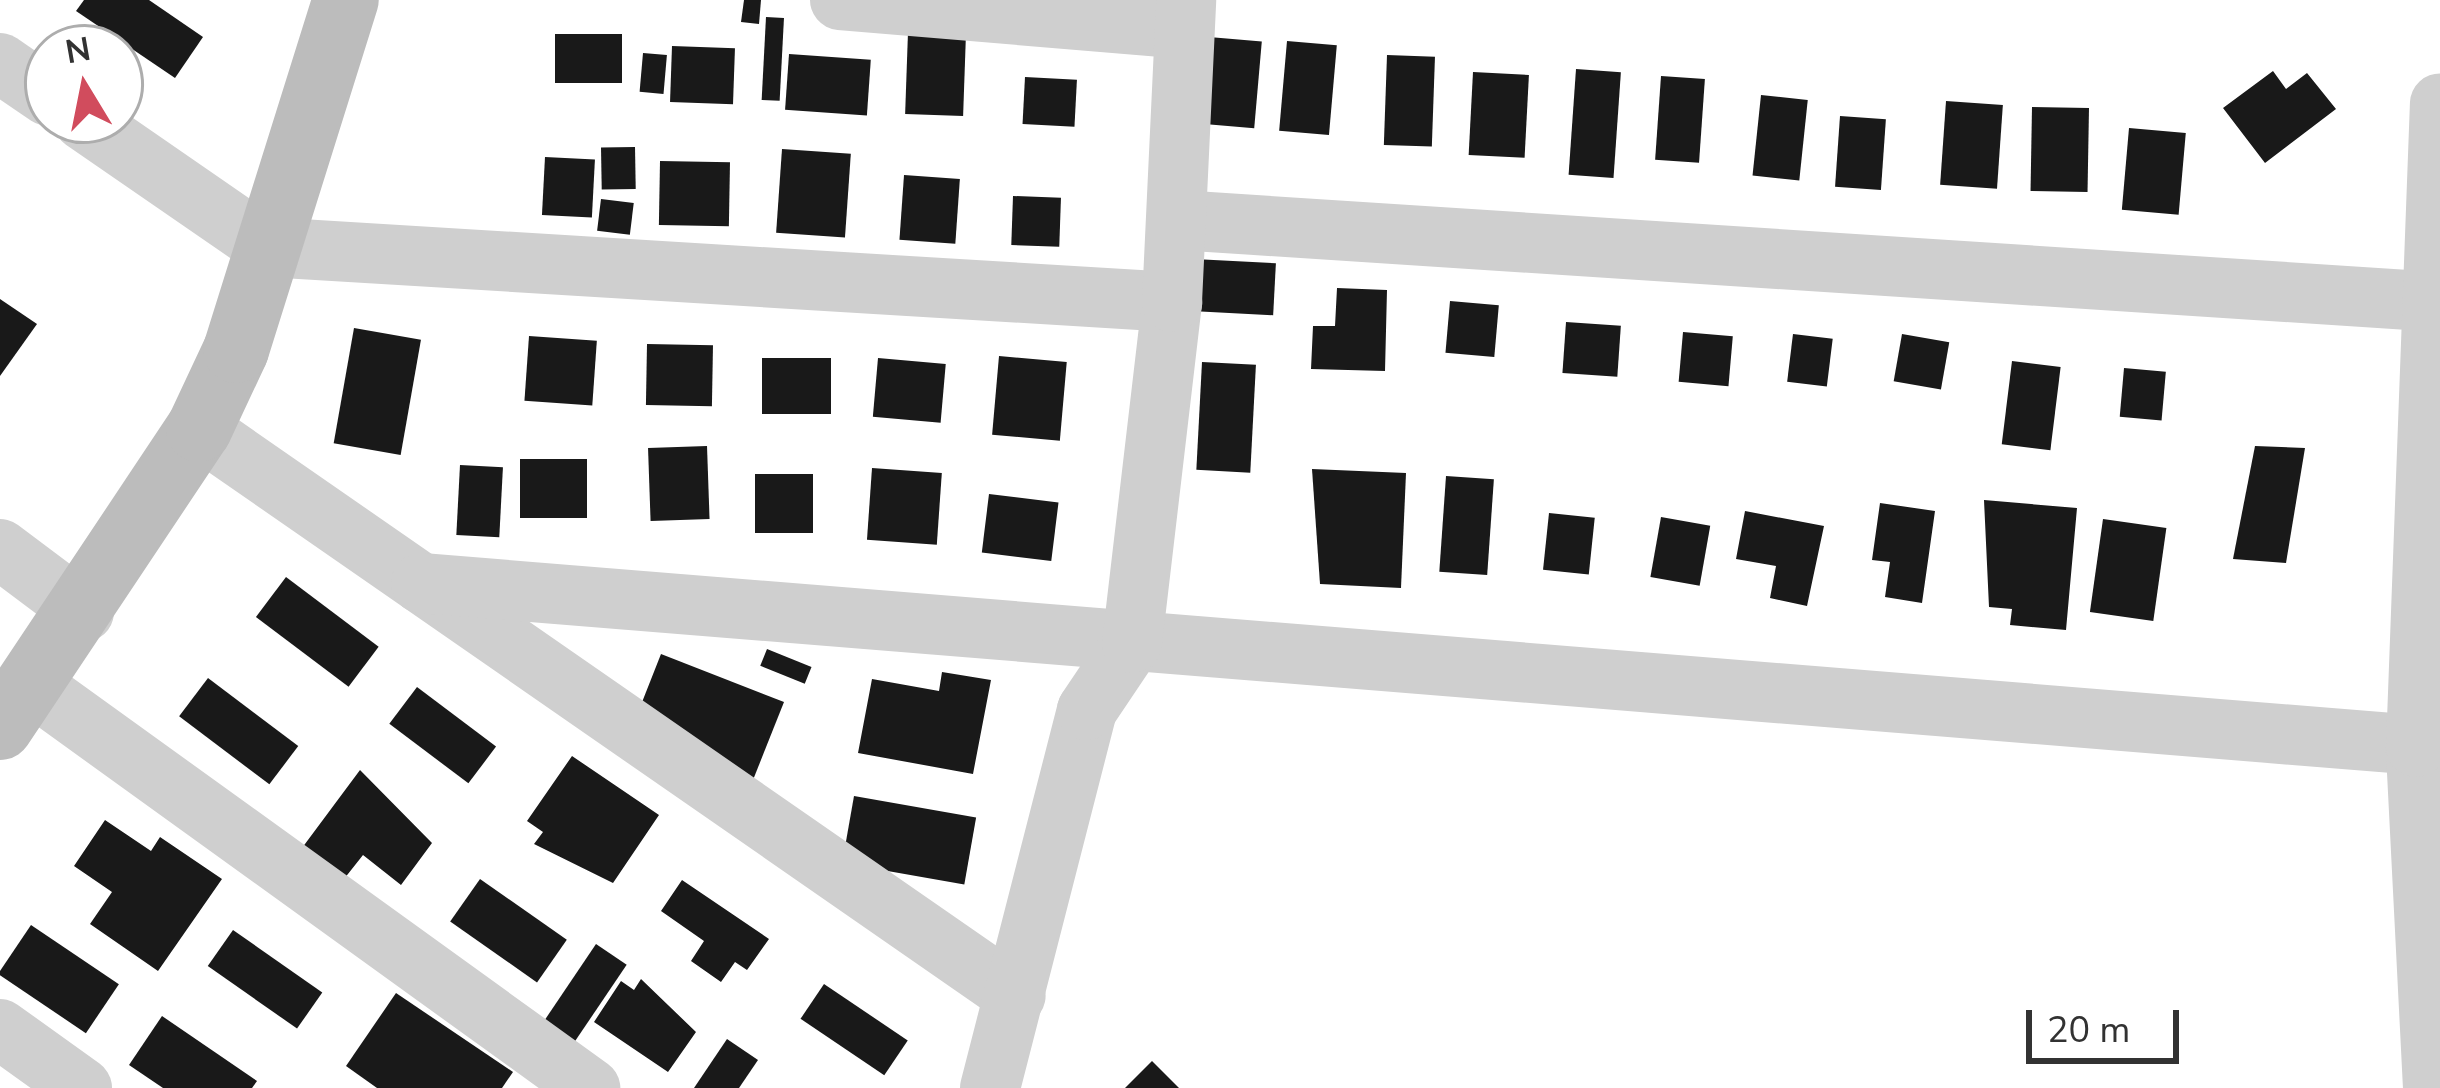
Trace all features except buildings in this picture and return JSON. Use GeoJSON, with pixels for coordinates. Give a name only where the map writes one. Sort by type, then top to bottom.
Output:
{"type":"FeatureCollection","features":[{"type":"Feature","properties":{"kind":"street"},"geometry":{"type":"LineString","coordinates":[[346,0],[267,247],[199,429],[84,612],[15,706],[590,1088]]}},
{"type":"Feature","properties":{"kind":"street"},"geometry":{"type":"LineString","coordinates":[[841,0],[1185,15],[1172,302],[1132,644],[1087,710],[990,1088]]}},
{"type":"Feature","properties":{"kind":"street"},"geometry":{"type":"LineString","coordinates":[[2433,1088],[2428,747],[2440,103]]}},
{"type":"Feature","properties":{"kind":"street"},"geometry":{"type":"LineString","coordinates":[[118,144],[267,247],[1172,302]]}},
{"type":"Feature","properties":{"kind":"street"},"geometry":{"type":"LineString","coordinates":[[1178,220],[2433,302]]}},
{"type":"Feature","properties":{"kind":"street"},"geometry":{"type":"LineString","coordinates":[[199,429],[1016,996]]}},
{"type":"Feature","properties":{"kind":"street"},"geometry":{"type":"LineString","coordinates":[[0,549],[84,612]]}},
{"type":"Feature","properties":{"kind":"street"},"geometry":{"type":"LineString","coordinates":[[422,583],[2428,747]]}},
{"type":"Feature","properties":{"kind":"street"},"geometry":{"type":"LineString","coordinates":[[0,1029],[82,1088]]}}]}
